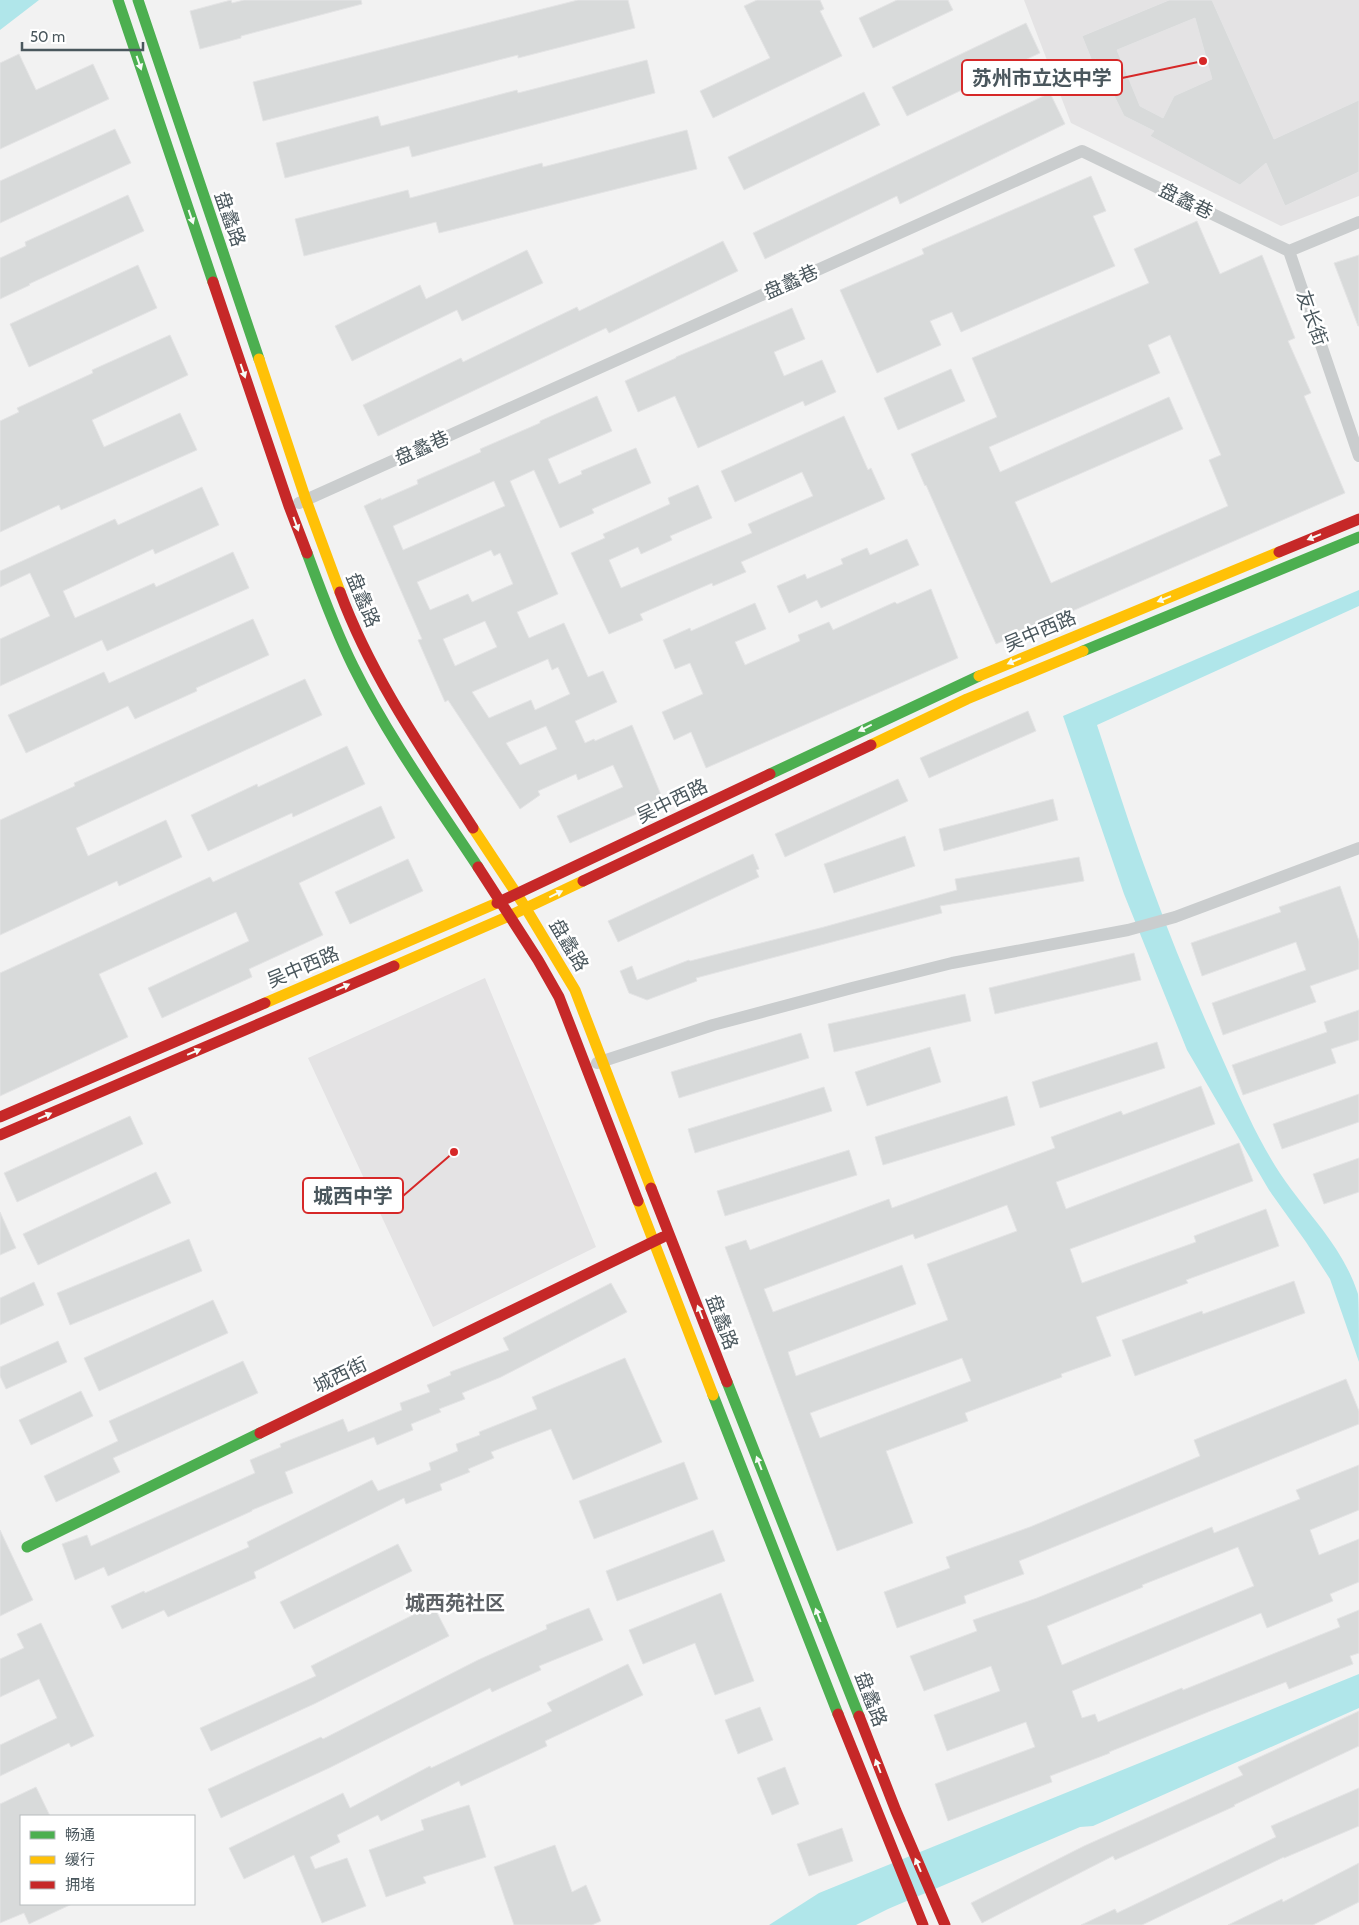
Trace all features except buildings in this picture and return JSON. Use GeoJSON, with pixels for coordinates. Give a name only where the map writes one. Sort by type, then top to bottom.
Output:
{"type":"FeatureCollection","features":[{"type":"Feature","properties":{"kind":"main road","name":"盘蠡路"},"geometry":{"type":"LineString","coordinates":[[118,0],[316,582],[357,674],[387,728],[510,916],[559,997],[652,1241],[879,1818],[922,1921]]}},
{"type":"Feature","properties":{"kind":"main road","name":"盘蠡路"},"geometry":{"type":"LineString","coordinates":[[138,0],[333,576],[373,666],[407,727],[526,908],[575,990],[604,1060],[669,1235],[896,1811],[945,1925]]}},
{"type":"Feature","properties":{"kind":"main road","name":"吴中西路"},"geometry":{"type":"LineString","coordinates":[[0,1117],[500,902],[960,684],[1359,518]]}},
{"type":"Feature","properties":{"kind":"main road","name":"吴中西路"},"geometry":{"type":"LineString","coordinates":[[0,1135],[510,916],[967,699],[1359,537]]}},
{"type":"Feature","properties":{"kind":"main road","name":"城西街"},"geometry":{"type":"LineString","coordinates":[[27,1547],[652,1241],[669,1235]]}},
{"type":"Feature","properties":{"kind":"street","name":"盘蠡巷"},"geometry":{"type":"LineString","coordinates":[[289,506],[1082,151],[1289,252]]}},
{"type":"Feature","properties":{"kind":"street"},"geometry":{"type":"LineString","coordinates":[[1289,252],[1359,222]]}},
{"type":"Feature","properties":{"kind":"street","name":"友长街"},"geometry":{"type":"LineString","coordinates":[[1289,252],[1359,456]]}},
{"type":"Feature","properties":{"kind":"street"},"geometry":{"type":"LineString","coordinates":[[587,1067],[713,1025],[852,988],[952,964],[1128,930],[1175,917],[1359,848]]}},
{"type":"Feature","properties":{"kind":"shaded area"},"geometry":{"type":"Polygon","coordinates":[[[1024,0],[1359,0],[1359,196],[1281,226],[1071,123],[1024,0]]]}},
{"type":"Feature","properties":{"kind":"shaded area"},"geometry":{"type":"Polygon","coordinates":[[[485,978],[596,1247],[433,1327],[308,1058],[485,978]]]}},
{"type":"Feature","properties":{"kind":"water"},"geometry":{"type":"Polygon","coordinates":[[[0,0],[39,0],[0,30],[0,0]]]}},
{"type":"Feature","properties":{"kind":"water"},"geometry":{"type":"Polygon","coordinates":[[[1359,590],[1359,606],[1097,725],[1160,910],[1197,1001],[1241,1100],[1272,1161],[1338,1251],[1352,1279],[1358,1294],[1359,1362],[1330,1279],[1269,1190],[1187,1050],[1124,894],[1063,716],[1359,590]]]}},
{"type":"Feature","properties":{"kind":"water"},"geometry":{"type":"Polygon","coordinates":[[[1359,1674],[1359,1708],[1093,1826],[1080,1827],[888,1909],[856,1925],[769,1925],[819,1893],[1359,1674]]]}},
{"type":"Feature","properties":{"kind":"traffic: fast"},"geometry":{"type":"LineString","coordinates":[[118,0],[213,282]]}},
{"type":"Feature","properties":{"kind":"traffic: fast"},"geometry":{"type":"LineString","coordinates":[[138,0],[259,359]]}},
{"type":"Feature","properties":{"kind":"traffic: fast"},"geometry":{"type":"LineString","coordinates":[[1083,651],[1359,537]]}},
{"type":"Feature","properties":{"kind":"traffic: fast"},"geometry":{"type":"LineString","coordinates":[[307,553],[340,638],[381,718],[412,769],[478,867]]}},
{"type":"Feature","properties":{"kind":"traffic: fast"},"geometry":{"type":"LineString","coordinates":[[770,774],[979,676]]}},
{"type":"Feature","properties":{"kind":"traffic: fast"},"geometry":{"type":"LineString","coordinates":[[727,1382],[859,1716]]}},
{"type":"Feature","properties":{"kind":"traffic: fast"},"geometry":{"type":"LineString","coordinates":[[713,1395],[838,1714]]}},
{"type":"Feature","properties":{"kind":"traffic: fast"},"geometry":{"type":"LineString","coordinates":[[27,1547],[260,1433]]}},
{"type":"Feature","properties":{"kind":"traffic: slow"},"geometry":{"type":"LineString","coordinates":[[259,359],[306,500],[340,592]]}},
{"type":"Feature","properties":{"kind":"traffic: slow"},"geometry":{"type":"LineString","coordinates":[[979,676],[1279,552]]}},
{"type":"Feature","properties":{"kind":"traffic: slow"},"geometry":{"type":"LineString","coordinates":[[871,745],[967,699],[1083,651]]}},
{"type":"Feature","properties":{"kind":"traffic: slow"},"geometry":{"type":"LineString","coordinates":[[473,828],[522,902],[575,990],[651,1188]]}},
{"type":"Feature","properties":{"kind":"traffic: slow"},"geometry":{"type":"LineString","coordinates":[[394,966],[509,916],[583,881]]}},
{"type":"Feature","properties":{"kind":"traffic: slow"},"geometry":{"type":"LineString","coordinates":[[265,1003],[497,903]]}},
{"type":"Feature","properties":{"kind":"traffic: slow"},"geometry":{"type":"LineString","coordinates":[[638,1201],[713,1395]]}},
{"type":"Feature","properties":{"kind":"traffic: jam"},"geometry":{"type":"LineString","coordinates":[[213,282],[289,506],[307,553]]}},
{"type":"Feature","properties":{"kind":"traffic: jam"},"geometry":{"type":"LineString","coordinates":[[1279,552],[1359,519]]}},
{"type":"Feature","properties":{"kind":"traffic: jam"},"geometry":{"type":"LineString","coordinates":[[340,592],[367,654],[383,684],[418,743],[473,828]]}},
{"type":"Feature","properties":{"kind":"traffic: jam"},"geometry":{"type":"LineString","coordinates":[[583,881],[871,745]]}},
{"type":"Feature","properties":{"kind":"traffic: jam"},"geometry":{"type":"LineString","coordinates":[[497,903],[770,774]]}},
{"type":"Feature","properties":{"kind":"traffic: jam"},"geometry":{"type":"LineString","coordinates":[[478,867],[538,960],[559,997],[638,1201]]}},
{"type":"Feature","properties":{"kind":"traffic: jam"},"geometry":{"type":"LineString","coordinates":[[0,1135],[394,966]]}},
{"type":"Feature","properties":{"kind":"traffic: jam"},"geometry":{"type":"LineString","coordinates":[[0,1117],[265,1003]]}},
{"type":"Feature","properties":{"kind":"traffic: jam"},"geometry":{"type":"LineString","coordinates":[[651,1188],[727,1382]]}},
{"type":"Feature","properties":{"kind":"traffic: jam"},"geometry":{"type":"LineString","coordinates":[[260,1433],[663,1237]]}},
{"type":"Feature","properties":{"kind":"traffic: jam"},"geometry":{"type":"LineString","coordinates":[[838,1714],[923,1925]]}},
{"type":"Feature","properties":{"kind":"traffic: jam"},"geometry":{"type":"LineString","coordinates":[[859,1716],[896,1811],[945,1925]]}},
{"type":"Feature","properties":{"kind":"place","name":"苏州市立达中学"},"geometry":{"type":"Point","coordinates":[1203,61]}},
{"type":"Feature","properties":{"kind":"place","name":"城西中学"},"geometry":{"type":"Point","coordinates":[454,1152]}},
{"type":"Feature","properties":{"kind":"district","name":"城西苑社区"},"geometry":{"type":"Point","coordinates":[455,1603]}}]}
